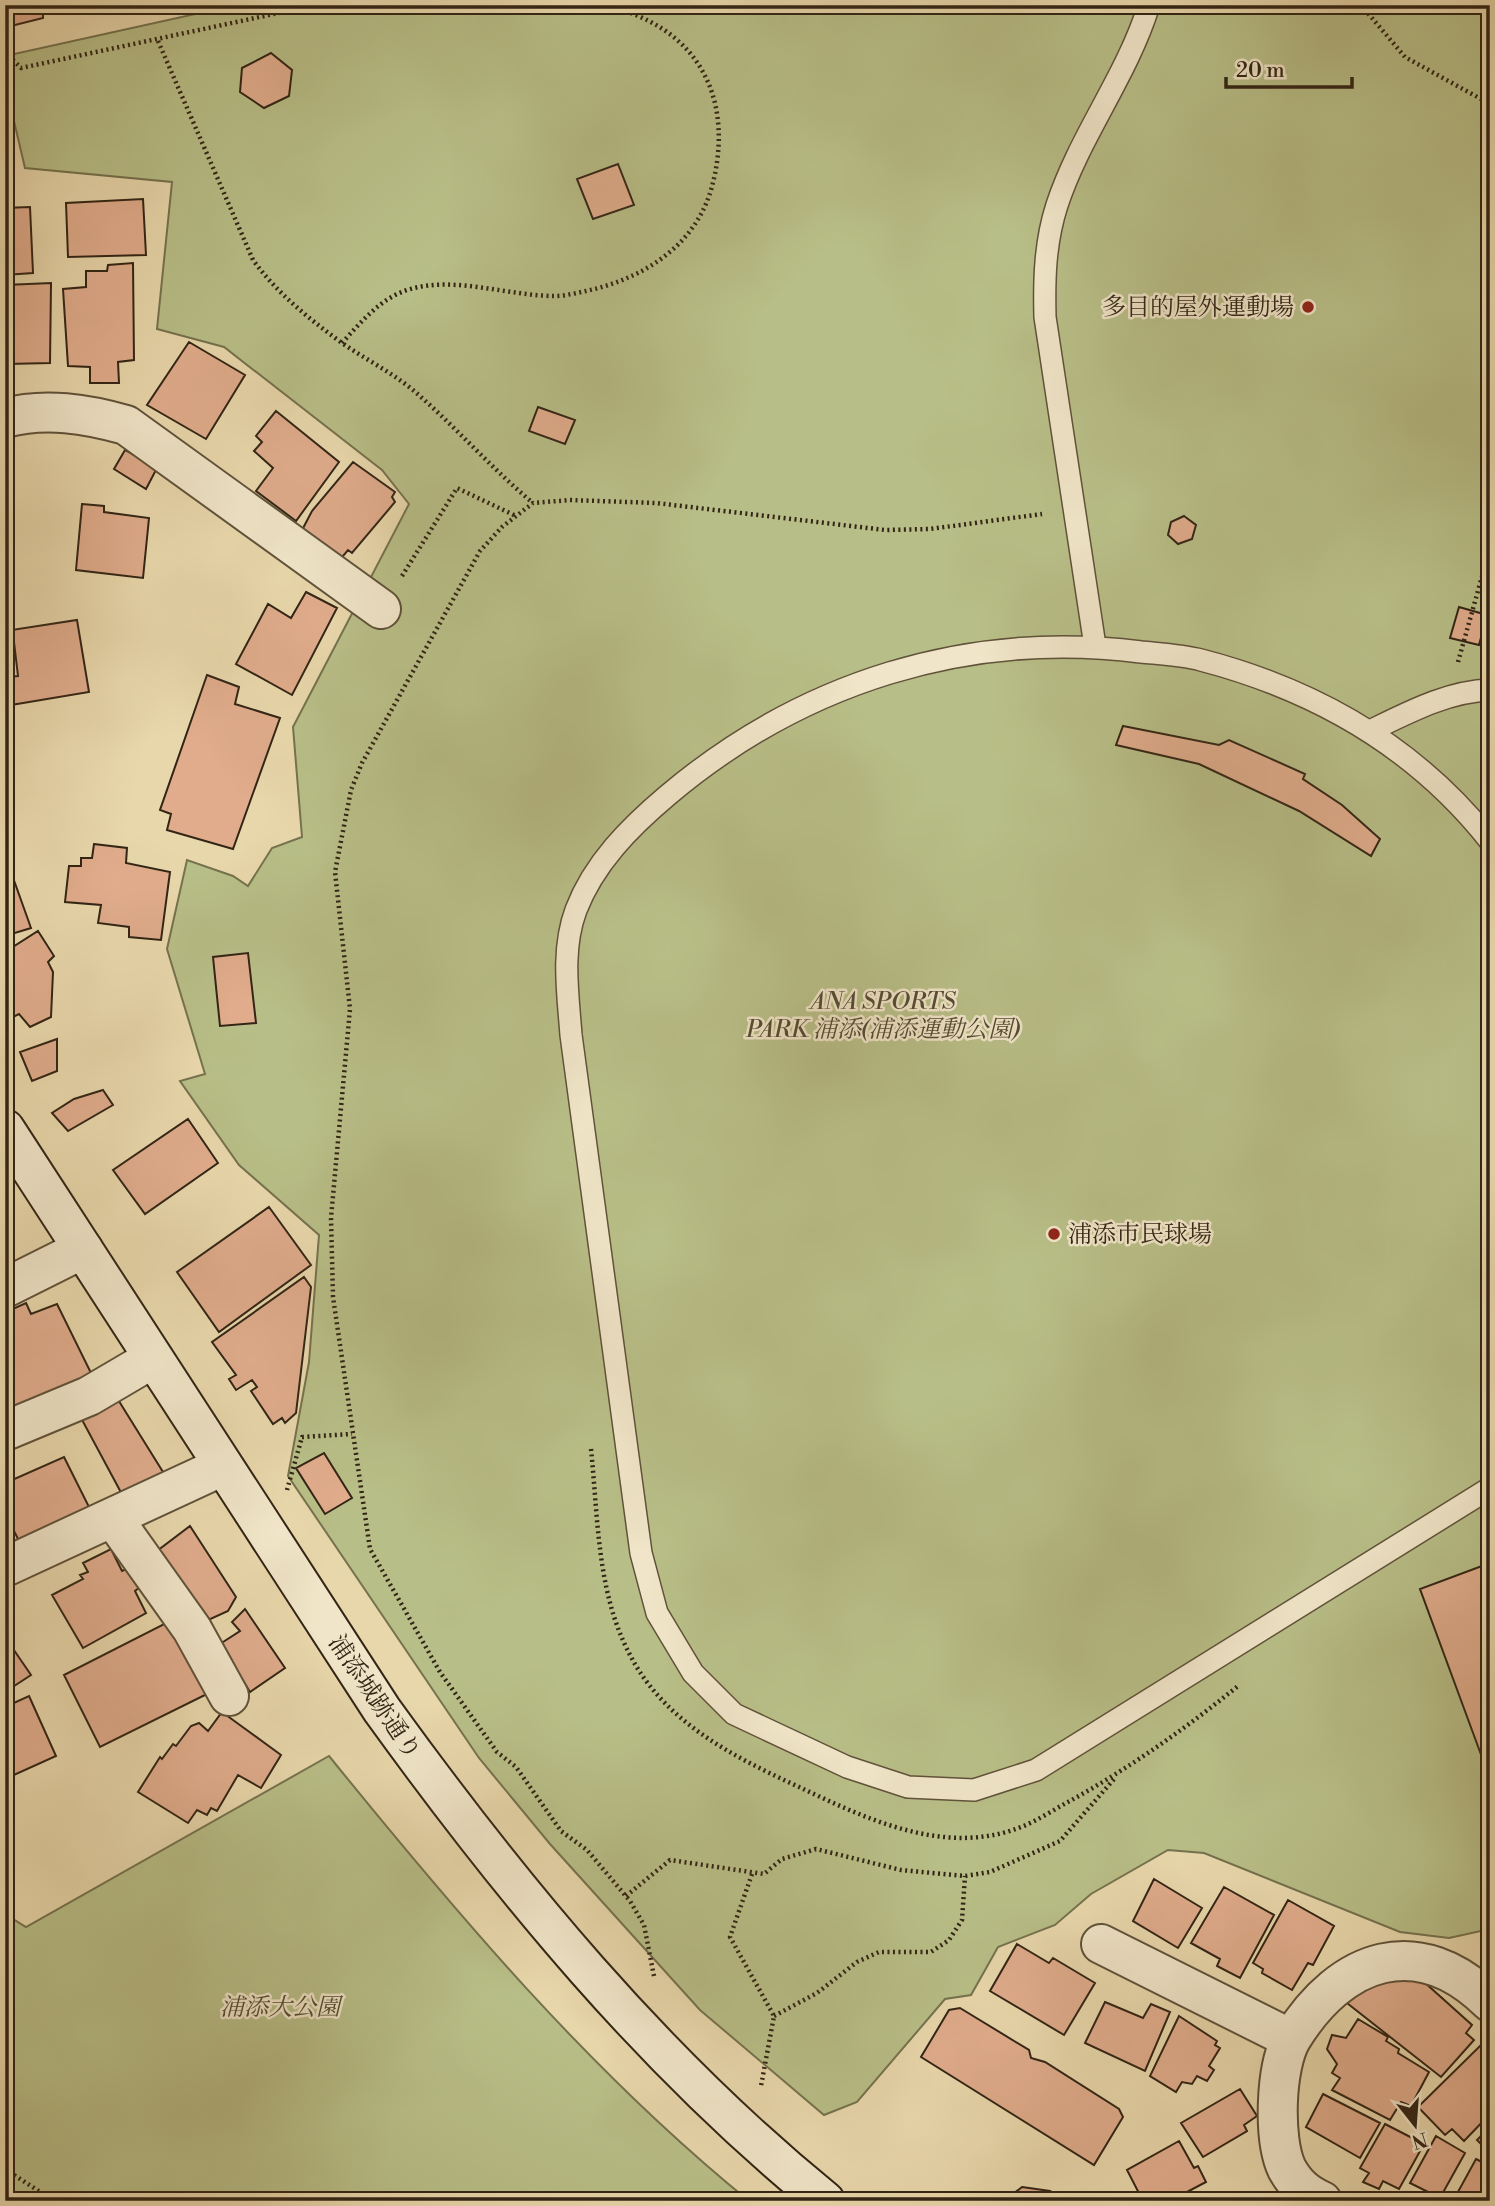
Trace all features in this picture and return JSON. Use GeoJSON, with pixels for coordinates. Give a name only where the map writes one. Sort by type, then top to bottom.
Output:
{"type":"FeatureCollection","features":[{"type":"Feature","properties":{"kind":"street"},"geometry":{"type":"LineString","coordinates":[[5,418],[28,412],[90,415],[126,425],[381,609]]}},
{"type":"Feature","properties":{"kind":"street","name":"浦添城跡通り"},"geometry":{"type":"LineString","coordinates":[[5,1129],[382,1710],[488,1852],[549,1927],[672,2061],[825,2201]]}},
{"type":"Feature","properties":{"kind":"street"},"geometry":{"type":"LineString","coordinates":[[5,1288],[83,1250]]}},
{"type":"Feature","properties":{"kind":"street"},"geometry":{"type":"LineString","coordinates":[[5,1431],[89,1396],[152,1359]]}},
{"type":"Feature","properties":{"kind":"street"},"geometry":{"type":"LineString","coordinates":[[5,1567],[223,1466]]}},
{"type":"Feature","properties":{"kind":"street"},"geometry":{"type":"LineString","coordinates":[[113,1518],[192,1629],[229,1696]]}},
{"type":"Feature","properties":{"kind":"street"},"geometry":{"type":"LineString","coordinates":[[1101,1944],[1291,2039]]}},
{"type":"Feature","properties":{"kind":"street"},"geometry":{"type":"LineString","coordinates":[[1322,2201],[1306,2194],[1296,2183],[1286,2167],[1282,2151],[1279,2088],[1281,2069],[1291,2039],[1327,1994],[1346,1979],[1386,1960],[1407,1959],[1429,1964],[1482,1982]]}},
{"type":"Feature","properties":{"kind":"lane"},"geometry":{"type":"LineString","coordinates":[[1095,646],[1045,317],[1044,275],[1048,240],[1069,173],[1129,57],[1149,5]]}},
{"type":"Feature","properties":{"kind":"lane"},"geometry":{"type":"LineString","coordinates":[[1490,841],[1465,809],[1372,730],[1289,687],[1211,663],[1095,646],[985,650],[901,668],[771,722],[703,765],[641,818],[596,869],[575,913],[566,965],[571,1035],[641,1553],[657,1614],[693,1673],[734,1714],[847,1767],[908,1787],[974,1790],[1036,1770],[1490,1488]]}},
{"type":"Feature","properties":{"kind":"lane"},"geometry":{"type":"LineString","coordinates":[[1372,730],[1416,709],[1448,698],[1490,690]]}},
{"type":"Feature","properties":{"kind":"path"},"geometry":{"type":"LineString","coordinates":[[5,52],[21,68],[158,41],[316,5]]}},
{"type":"Feature","properties":{"kind":"path"},"geometry":{"type":"LineString","coordinates":[[342,343],[371,311],[406,290],[440,285],[557,296],[604,287],[646,271],[681,244],[706,206],[718,164],[719,116],[703,72],[674,36],[639,14],[605,5]]}},
{"type":"Feature","properties":{"kind":"path"},"geometry":{"type":"LineString","coordinates":[[1361,5],[1405,57],[1490,104]]}},
{"type":"Feature","properties":{"kind":"path"},"geometry":{"type":"LineString","coordinates":[[158,41],[253,260],[274,288],[342,343],[411,388],[456,428],[502,477],[533,503]]}},
{"type":"Feature","properties":{"kind":"path"},"geometry":{"type":"LineString","coordinates":[[381,609],[457,488],[516,516]]}},
{"type":"Feature","properties":{"kind":"path"},"geometry":{"type":"LineString","coordinates":[[654,1976],[644,1925],[626,1896],[587,1850],[562,1831],[516,1767],[497,1752],[439,1672],[370,1549],[333,1297],[331,1219],[350,1009],[335,872],[351,790],[362,763],[480,551],[533,503],[570,500],[656,503],[885,530],[930,529],[1073,509]]}},
{"type":"Feature","properties":{"kind":"path"},"geometry":{"type":"LineString","coordinates":[[1448,698],[1490,548]]}},
{"type":"Feature","properties":{"kind":"path"},"geometry":{"type":"LineString","coordinates":[[286,1492],[302,1437],[352,1434]]}},
{"type":"Feature","properties":{"kind":"path"},"geometry":{"type":"LineString","coordinates":[[590,1435],[609,1605],[628,1653],[656,1693],[681,1717],[732,1756],[858,1815],[900,1830],[946,1837],[983,1836],[1021,1827],[1118,1775],[1239,1685]]}},
{"type":"Feature","properties":{"kind":"path"},"geometry":{"type":"LineString","coordinates":[[626,1896],[670,1860],[764,1874],[782,1859],[816,1849],[901,1870],[964,1876],[990,1872],[1060,1841],[1118,1775]]}},
{"type":"Feature","properties":{"kind":"path"},"geometry":{"type":"LineString","coordinates":[[752,1874],[730,1937],[774,2016],[761,2086]]}},
{"type":"Feature","properties":{"kind":"path"},"geometry":{"type":"LineString","coordinates":[[774,2016],[817,1993],[857,1962],[880,1952],[931,1952],[949,1940],[962,1920],[964,1876]]}},
{"type":"Feature","properties":{"kind":"path"},"geometry":{"type":"LineString","coordinates":[[5,2169],[54,2201]]}},
{"type":"Feature","properties":{"kind":"green space","name":"ANA SPORTS PARK 浦添(浦添運動公園)"},"geometry":{"type":"Polygon","coordinates":[[[236,5],[1490,5],[1490,1929],[1449,1938],[1400,1932],[1204,1853],[1168,1850],[1091,1894],[1055,1925],[998,1947],[971,1995],[945,1999],[857,2102],[824,2115],[700,2010],[550,1844],[479,1758],[288,1476],[309,1362],[319,1235],[239,1165],[180,1081],[205,1074],[167,949],[187,860],[233,876],[248,886],[272,848],[302,837],[293,727],[409,504],[382,470],[224,347],[157,329],[172,182],[25,168],[5,83],[5,56],[236,5]]]}},
{"type":"Feature","properties":{"kind":"green space","name":"浦添大公園"},"geometry":{"type":"Polygon","coordinates":[[[329,1756],[426,1874],[527,1989],[634,2099],[749,2201],[5,2201],[5,1914],[26,1927],[329,1756]]]}},
{"type":"Feature","properties":{"kind":"building"},"geometry":{"type":"Polygon","coordinates":[[[10,5],[43,5],[43,18],[11,26],[10,5]]]}},
{"type":"Feature","properties":{"kind":"building"},"geometry":{"type":"Polygon","coordinates":[[[271,53],[292,70],[289,96],[264,108],[240,92],[242,68],[271,53]]]}},
{"type":"Feature","properties":{"kind":"building"},"geometry":{"type":"Polygon","coordinates":[[[5,126],[12,158],[5,159],[5,126]]]}},
{"type":"Feature","properties":{"kind":"building"},"geometry":{"type":"Polygon","coordinates":[[[618,164],[634,205],[593,219],[577,179],[618,164]]]}},
{"type":"Feature","properties":{"kind":"building"},"geometry":{"type":"Polygon","coordinates":[[[143,199],[146,255],[68,257],[66,203],[143,199]]]}},
{"type":"Feature","properties":{"kind":"building"},"geometry":{"type":"Polygon","coordinates":[[[30,207],[33,273],[5,275],[5,208],[30,207]]]}},
{"type":"Feature","properties":{"kind":"building"},"geometry":{"type":"Polygon","coordinates":[[[133,263],[134,360],[118,362],[119,383],[90,383],[90,367],[68,366],[63,289],[86,287],[86,271],[107,271],[108,265],[133,263]]]}},
{"type":"Feature","properties":{"kind":"building"},"geometry":{"type":"Polygon","coordinates":[[[51,283],[50,363],[7,364],[5,285],[51,283]]]}},
{"type":"Feature","properties":{"kind":"building"},"geometry":{"type":"Polygon","coordinates":[[[189,342],[245,375],[206,439],[147,405],[189,342]]]}},
{"type":"Feature","properties":{"kind":"building"},"geometry":{"type":"Polygon","coordinates":[[[538,407],[575,420],[565,444],[529,431],[538,407]]]}},
{"type":"Feature","properties":{"kind":"building"},"geometry":{"type":"Polygon","coordinates":[[[276,411],[339,462],[296,521],[256,491],[273,468],[254,451],[262,442],[256,436],[276,411]]]}},
{"type":"Feature","properties":{"kind":"building"},"geometry":{"type":"Polygon","coordinates":[[[125,450],[157,468],[146,489],[114,469],[125,450]]]}},
{"type":"Feature","properties":{"kind":"building"},"geometry":{"type":"Polygon","coordinates":[[[353,462],[395,492],[392,497],[395,502],[352,553],[348,550],[338,562],[300,534],[312,511],[353,462]]]}},
{"type":"Feature","properties":{"kind":"building"},"geometry":{"type":"Polygon","coordinates":[[[82,504],[104,506],[104,512],[149,518],[143,578],[76,570],[82,504]]]}},
{"type":"Feature","properties":{"kind":"building"},"geometry":{"type":"Polygon","coordinates":[[[1184,516],[1196,525],[1192,539],[1178,544],[1168,535],[1171,522],[1184,516]]]}},
{"type":"Feature","properties":{"kind":"building"},"geometry":{"type":"Polygon","coordinates":[[[306,592],[337,608],[292,695],[236,664],[268,604],[291,618],[306,592]]]}},
{"type":"Feature","properties":{"kind":"building"},"geometry":{"type":"Polygon","coordinates":[[[1459,607],[1487,615],[1479,645],[1450,638],[1459,607]]]}},
{"type":"Feature","properties":{"kind":"building"},"geometry":{"type":"Polygon","coordinates":[[[77,620],[89,692],[5,706],[5,677],[18,676],[14,642],[5,643],[5,631],[77,620]]]}},
{"type":"Feature","properties":{"kind":"building"},"geometry":{"type":"Polygon","coordinates":[[[207,675],[239,687],[235,704],[280,718],[233,849],[167,830],[171,814],[160,810],[207,675]]]}},
{"type":"Feature","properties":{"kind":"building"},"geometry":{"type":"Polygon","coordinates":[[[1123,726],[1219,745],[1229,740],[1305,774],[1303,779],[1342,805],[1380,839],[1371,856],[1299,811],[1199,764],[1116,745],[1123,726]]]}},
{"type":"Feature","properties":{"kind":"building"},"geometry":{"type":"Polygon","coordinates":[[[94,844],[127,848],[126,863],[170,872],[161,940],[129,937],[129,927],[98,923],[101,905],[65,902],[69,866],[81,866],[81,858],[92,858],[94,844]]]}},
{"type":"Feature","properties":{"kind":"building"},"geometry":{"type":"Polygon","coordinates":[[[11,872],[31,928],[5,936],[5,874],[11,872]]]}},
{"type":"Feature","properties":{"kind":"building"},"geometry":{"type":"Polygon","coordinates":[[[38,931],[54,956],[48,962],[53,972],[51,1017],[30,1027],[19,1014],[5,1021],[5,952],[38,931]]]}},
{"type":"Feature","properties":{"kind":"building"},"geometry":{"type":"Polygon","coordinates":[[[248,953],[256,1023],[220,1026],[213,957],[248,953]]]}},
{"type":"Feature","properties":{"kind":"building"},"geometry":{"type":"Polygon","coordinates":[[[57,1039],[57,1071],[32,1081],[20,1052],[57,1039]]]}},
{"type":"Feature","properties":{"kind":"building"},"geometry":{"type":"Polygon","coordinates":[[[103,1090],[113,1105],[68,1131],[52,1113],[74,1099],[103,1090]]]}},
{"type":"Feature","properties":{"kind":"building"},"geometry":{"type":"Polygon","coordinates":[[[188,1119],[218,1163],[145,1214],[113,1170],[188,1119]]]}},
{"type":"Feature","properties":{"kind":"building"},"geometry":{"type":"Polygon","coordinates":[[[269,1207],[311,1265],[219,1332],[177,1272],[269,1207]]]}},
{"type":"Feature","properties":{"kind":"building"},"geometry":{"type":"Polygon","coordinates":[[[304,1277],[311,1287],[296,1413],[285,1423],[282,1418],[273,1424],[251,1391],[257,1387],[252,1380],[236,1390],[229,1379],[236,1375],[212,1342],[304,1277]]]}},
{"type":"Feature","properties":{"kind":"building"},"geometry":{"type":"Polygon","coordinates":[[[26,1303],[31,1314],[57,1304],[92,1375],[5,1415],[5,1327],[11,1324],[6,1312],[26,1303]]]}},
{"type":"Feature","properties":{"kind":"building"},"geometry":{"type":"Polygon","coordinates":[[[117,1398],[163,1472],[124,1498],[81,1418],[117,1398]]]}},
{"type":"Feature","properties":{"kind":"building"},"geometry":{"type":"Polygon","coordinates":[[[324,1453],[352,1498],[325,1514],[296,1468],[324,1453]]]}},
{"type":"Feature","properties":{"kind":"building"},"geometry":{"type":"Polygon","coordinates":[[[64,1457],[90,1509],[20,1543],[5,1513],[5,1474],[10,1481],[64,1457]]]}},
{"type":"Feature","properties":{"kind":"building"},"geometry":{"type":"Polygon","coordinates":[[[190,1526],[236,1597],[228,1611],[206,1621],[157,1551],[190,1526]]]}},
{"type":"Feature","properties":{"kind":"building"},"geometry":{"type":"Polygon","coordinates":[[[111,1549],[122,1571],[129,1568],[140,1587],[135,1591],[146,1613],[83,1648],[52,1595],[83,1579],[80,1575],[88,1572],[83,1563],[111,1549]]]}},
{"type":"Feature","properties":{"kind":"building"},"geometry":{"type":"Polygon","coordinates":[[[1490,1563],[1490,1779],[1420,1589],[1490,1563]]]}},
{"type":"Feature","properties":{"kind":"building"},"geometry":{"type":"Polygon","coordinates":[[[245,1609],[285,1668],[250,1692],[220,1644],[240,1631],[232,1622],[245,1609]]]}},
{"type":"Feature","properties":{"kind":"building"},"geometry":{"type":"Polygon","coordinates":[[[172,1620],[209,1693],[100,1747],[64,1675],[172,1620]]]}},
{"type":"Feature","properties":{"kind":"building"},"geometry":{"type":"Polygon","coordinates":[[[5,1637],[31,1675],[5,1692],[5,1637]]]}},
{"type":"Feature","properties":{"kind":"building"},"geometry":{"type":"Polygon","coordinates":[[[29,1696],[56,1756],[5,1779],[5,1707],[29,1696]]]}},
{"type":"Feature","properties":{"kind":"building"},"geometry":{"type":"Polygon","coordinates":[[[222,1712],[281,1755],[261,1788],[238,1775],[217,1811],[211,1808],[207,1815],[197,1810],[188,1823],[138,1792],[160,1757],[162,1759],[173,1744],[176,1746],[191,1726],[199,1723],[208,1731],[222,1712]]]}},
{"type":"Feature","properties":{"kind":"building"},"geometry":{"type":"Polygon","coordinates":[[[1154,1879],[1202,1908],[1178,1948],[1133,1921],[1154,1879]]]}},
{"type":"Feature","properties":{"kind":"building"},"geometry":{"type":"Polygon","coordinates":[[[1224,1887],[1274,1915],[1240,1978],[1217,1966],[1220,1959],[1191,1943],[1224,1887]]]}},
{"type":"Feature","properties":{"kind":"building"},"geometry":{"type":"Polygon","coordinates":[[[1288,1900],[1334,1926],[1313,1965],[1308,1963],[1292,1990],[1262,1973],[1263,1969],[1253,1963],[1288,1900]]]}},
{"type":"Feature","properties":{"kind":"building"},"geometry":{"type":"Polygon","coordinates":[[[1017,1944],[1049,1963],[1053,1958],[1095,1983],[1064,2035],[990,1991],[1017,1944]]]}},
{"type":"Feature","properties":{"kind":"building"},"geometry":{"type":"Polygon","coordinates":[[[1413,1972],[1472,2025],[1466,2033],[1474,2040],[1441,2077],[1338,1996],[1413,1972]]]}},
{"type":"Feature","properties":{"kind":"building"},"geometry":{"type":"Polygon","coordinates":[[[1105,2002],[1143,2018],[1151,2004],[1170,2012],[1145,2071],[1085,2043],[1105,2002]]]}},
{"type":"Feature","properties":{"kind":"building"},"geometry":{"type":"Polygon","coordinates":[[[960,2008],[1029,2050],[1031,2058],[1045,2062],[1119,2109],[1123,2117],[1094,2165],[921,2057],[949,2010],[960,2008]]]}},
{"type":"Feature","properties":{"kind":"building"},"geometry":{"type":"Polygon","coordinates":[[[1179,2016],[1217,2041],[1215,2045],[1220,2048],[1209,2066],[1214,2070],[1207,2081],[1197,2076],[1192,2084],[1182,2082],[1176,2092],[1150,2076],[1179,2016]]]}},
{"type":"Feature","properties":{"kind":"building"},"geometry":{"type":"Polygon","coordinates":[[[1358,2019],[1388,2037],[1386,2041],[1399,2049],[1398,2053],[1429,2072],[1411,2106],[1401,2102],[1390,2120],[1332,2090],[1340,2078],[1332,2073],[1337,2064],[1327,2049],[1332,2035],[1346,2038],[1358,2019]]]}},
{"type":"Feature","properties":{"kind":"building"},"geometry":{"type":"Polygon","coordinates":[[[1482,2044],[1490,2050],[1490,2114],[1464,2141],[1452,2129],[1445,2135],[1418,2107],[1482,2044]]]}},
{"type":"Feature","properties":{"kind":"building"},"geometry":{"type":"Polygon","coordinates":[[[1240,2089],[1257,2116],[1244,2125],[1247,2131],[1203,2157],[1181,2123],[1240,2089]]]}},
{"type":"Feature","properties":{"kind":"building"},"geometry":{"type":"Polygon","coordinates":[[[1323,2094],[1380,2123],[1360,2158],[1306,2127],[1323,2094]]]}},
{"type":"Feature","properties":{"kind":"building"},"geometry":{"type":"Polygon","coordinates":[[[1385,2124],[1424,2144],[1399,2189],[1383,2181],[1379,2189],[1363,2182],[1369,2173],[1360,2168],[1385,2124]]]}},
{"type":"Feature","properties":{"kind":"building"},"geometry":{"type":"Polygon","coordinates":[[[1490,2127],[1490,2153],[1477,2140],[1490,2127]]]}},
{"type":"Feature","properties":{"kind":"building"},"geometry":{"type":"Polygon","coordinates":[[[1436,2136],[1465,2153],[1440,2198],[1410,2183],[1436,2136]]]}},
{"type":"Feature","properties":{"kind":"building"},"geometry":{"type":"Polygon","coordinates":[[[1179,2141],[1194,2168],[1198,2166],[1206,2182],[1170,2201],[1143,2201],[1127,2170],[1179,2141]]]}},
{"type":"Feature","properties":{"kind":"building"},"geometry":{"type":"Polygon","coordinates":[[[1476,2159],[1490,2166],[1490,2201],[1453,2201],[1476,2159]]]}},
{"type":"Feature","properties":{"kind":"building"},"geometry":{"type":"Polygon","coordinates":[[[1022,2187],[1050,2191],[1065,2200],[1004,2201],[1022,2187]]]}},
{"type":"Feature","properties":{"kind":"place","name":"多目的屋外運動場"},"geometry":{"type":"Point","coordinates":[1308,307]}},
{"type":"Feature","properties":{"kind":"place","name":"浦添市民球場"},"geometry":{"type":"Point","coordinates":[1054,1234]}}]}
